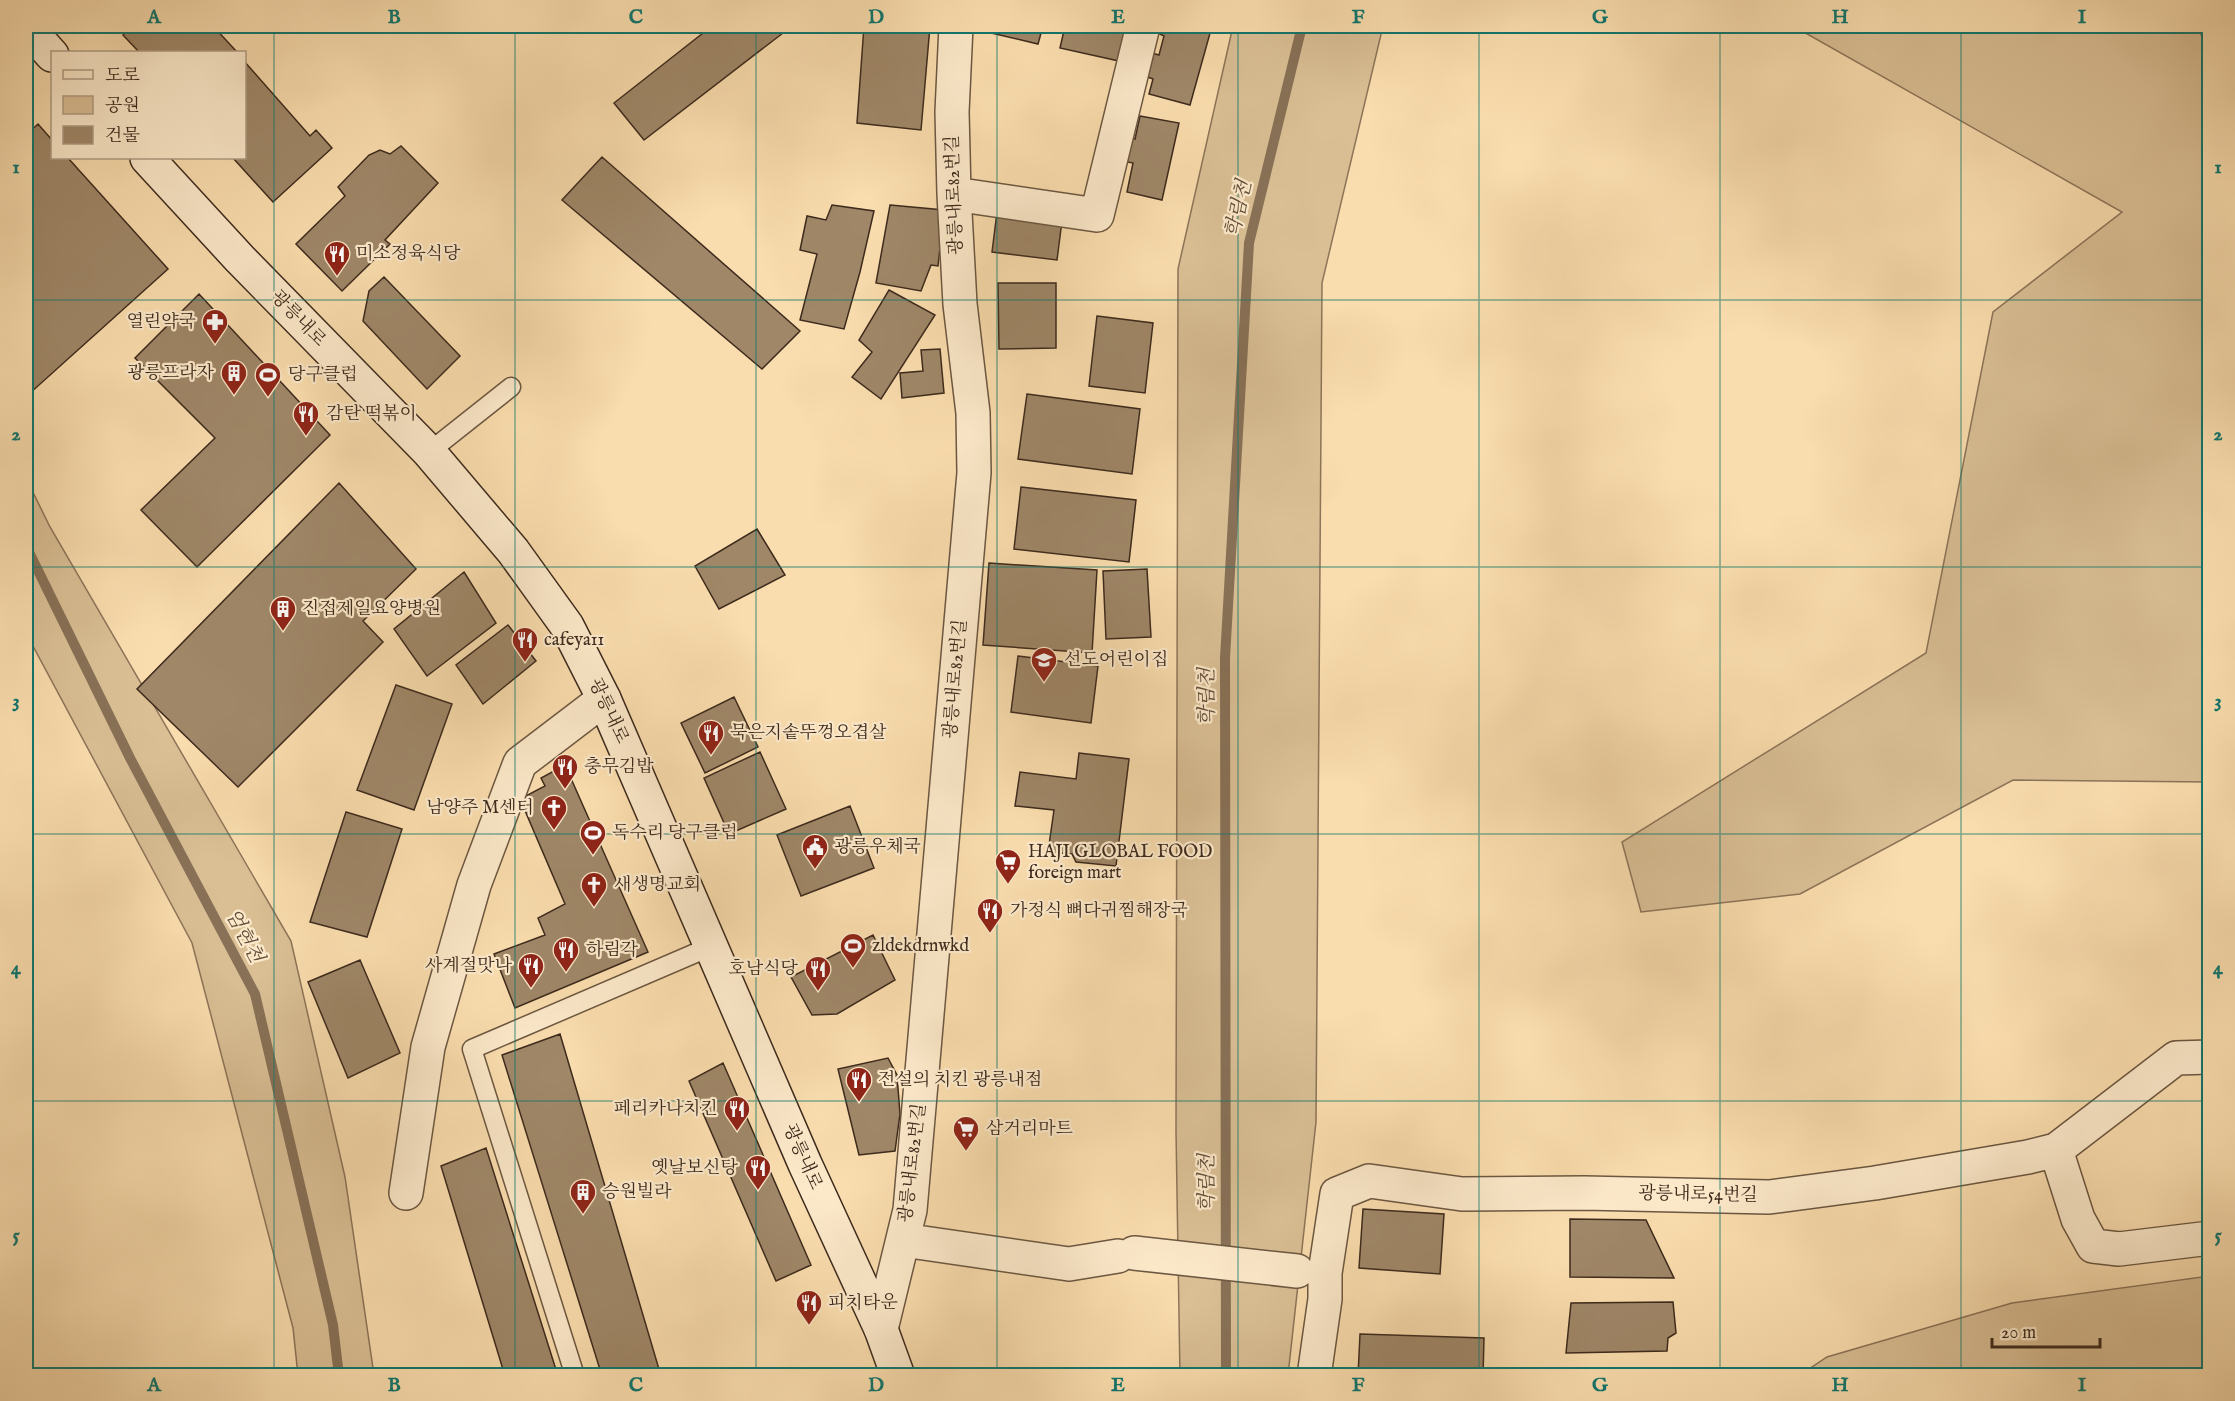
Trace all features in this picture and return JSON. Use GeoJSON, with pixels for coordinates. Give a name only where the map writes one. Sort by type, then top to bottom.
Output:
{"type":"FeatureCollection","features":[{"type":"Feature","properties":{"kind":"street"},"geometry":{"type":"LineString","coordinates":[[26,26],[51,53]]}},
{"type":"Feature","properties":{"kind":"street","name":"광릉내로82번길"},"geometry":{"type":"LineString","coordinates":[[881,1329],[910,1210],[974,473],[973,413],[960,304],[954,194],[952,112],[956,26]]}},
{"type":"Feature","properties":{"kind":"street"},"geometry":{"type":"LineString","coordinates":[[954,194],[1097,215],[1143,26]]}},
{"type":"Feature","properties":{"kind":"street","name":"광릉내로"},"geometry":{"type":"LineString","coordinates":[[148,159],[240,259],[429,452],[513,551],[567,626],[604,699],[805,1164],[881,1329],[898,1376]]}},
{"type":"Feature","properties":{"kind":"street"},"geometry":{"type":"LineString","coordinates":[[406,1193],[428,1047],[474,885],[520,763],[604,699]]}},
{"type":"Feature","properties":{"kind":"street","name":"광릉내로54번길"},"geometry":{"type":"LineString","coordinates":[[1314,1376],[1325,1299],[1325,1273],[1337,1194],[1369,1181],[1462,1194],[1584,1193],[1769,1197],[1875,1183],[2028,1157],[2056,1150],[2176,1058],[2210,1057]]}},
{"type":"Feature","properties":{"kind":"street"},"geometry":{"type":"LineString","coordinates":[[2056,1150],[2078,1219],[2093,1246],[2119,1249],[2210,1238]]}},
{"type":"Feature","properties":{"kind":"street"},"geometry":{"type":"LineString","coordinates":[[903,1240],[1069,1264],[1126,1255],[1297,1271]]}},
{"type":"Feature","properties":{"kind":"lane"},"geometry":{"type":"LineString","coordinates":[[429,452],[511,387]]}},
{"type":"Feature","properties":{"kind":"lane"},"geometry":{"type":"LineString","coordinates":[[575,1376],[472,1049],[712,946]]}},
{"type":"Feature","properties":{"kind":"green space"},"geometry":{"type":"Polygon","coordinates":[[[1233,26],[1383,26],[1322,283],[1316,1122],[1288,1375],[1180,1376],[1176,1131],[1178,269],[1233,26]]]}},
{"type":"Feature","properties":{"kind":"green space"},"geometry":{"type":"Polygon","coordinates":[[[1793,26],[2196,26],[2209,49],[2209,782],[2013,780],[1800,894],[1641,912],[1622,842],[1926,653],[1993,312],[2122,212],[1793,26]]]}},
{"type":"Feature","properties":{"kind":"green space"},"geometry":{"type":"Polygon","coordinates":[[[26,478],[50,527],[291,941],[345,1177],[374,1375],[298,1375],[293,1328],[192,943],[26,633],[26,478]]]}},
{"type":"Feature","properties":{"kind":"green space"},"geometry":{"type":"Polygon","coordinates":[[[2209,1276],[2209,1375],[1800,1375],[1827,1357],[2012,1303],[2209,1276]]]}},
{"type":"Feature","properties":{"kind":"building"},"geometry":{"type":"Polygon","coordinates":[[[134,26],[213,26],[236,51],[138,51],[123,35],[134,26]]]}},
{"type":"Feature","properties":{"kind":"building"},"geometry":{"type":"Polygon","coordinates":[[[712,26],[792,26],[644,140],[614,103],[712,26]]]}},
{"type":"Feature","properties":{"kind":"building"},"geometry":{"type":"Polygon","coordinates":[[[864,26],[930,26],[921,130],[857,123],[864,26]]]}},
{"type":"Feature","properties":{"kind":"building"},"geometry":{"type":"Polygon","coordinates":[[[993,26],[1043,26],[1038,44],[991,33],[993,26]]]}},
{"type":"Feature","properties":{"kind":"building"},"geometry":{"type":"Polygon","coordinates":[[[1065,26],[1127,26],[1119,61],[1060,48],[1065,26]]]}},
{"type":"Feature","properties":{"kind":"building"},"geometry":{"type":"Polygon","coordinates":[[[1157,26],[1212,26],[1190,105],[1149,94],[1153,79],[1145,76],[1152,53],[1159,55],[1164,36],[1156,32],[1157,26]]]}},
{"type":"Feature","properties":{"kind":"building"},"geometry":{"type":"Polygon","coordinates":[[[246,63],[310,136],[316,130],[332,148],[273,202],[234,159],[246,159],[246,63]]]}},
{"type":"Feature","properties":{"kind":"building"},"geometry":{"type":"Polygon","coordinates":[[[1140,116],[1179,123],[1162,200],[1127,192],[1133,163],[1122,161],[1128,137],[1135,139],[1140,116]]]}},
{"type":"Feature","properties":{"kind":"building"},"geometry":{"type":"Polygon","coordinates":[[[38,124],[51,139],[51,159],[69,159],[168,269],[29,394],[26,390],[26,339],[32,333],[26,326],[26,135],[38,124]]]}},
{"type":"Feature","properties":{"kind":"building"},"geometry":{"type":"Polygon","coordinates":[[[401,146],[438,183],[385,240],[390,244],[342,291],[296,244],[345,196],[338,187],[369,155],[380,150],[390,154],[401,146]]]}},
{"type":"Feature","properties":{"kind":"building"},"geometry":{"type":"Polygon","coordinates":[[[602,157],[800,331],[762,369],[562,200],[602,157]]]}},
{"type":"Feature","properties":{"kind":"building"},"geometry":{"type":"Polygon","coordinates":[[[998,204],[1063,213],[1057,260],[992,252],[998,204]]]}},
{"type":"Feature","properties":{"kind":"building"},"geometry":{"type":"Polygon","coordinates":[[[832,205],[874,211],[844,329],[800,320],[817,254],[800,250],[807,216],[826,220],[832,205]]]}},
{"type":"Feature","properties":{"kind":"building"},"geometry":{"type":"Polygon","coordinates":[[[890,205],[944,210],[938,266],[931,265],[921,291],[876,283],[890,205]]]}},
{"type":"Feature","properties":{"kind":"building"},"geometry":{"type":"Polygon","coordinates":[[[384,277],[460,356],[427,389],[363,321],[369,291],[384,277]]]}},
{"type":"Feature","properties":{"kind":"building"},"geometry":{"type":"Polygon","coordinates":[[[998,283],[1056,283],[1056,348],[999,349],[998,283]]]}},
{"type":"Feature","properties":{"kind":"building"},"geometry":{"type":"Polygon","coordinates":[[[889,290],[935,315],[881,399],[852,377],[872,352],[859,340],[889,290]]]}},
{"type":"Feature","properties":{"kind":"building","name":"광릉프라자"},"geometry":{"type":"Polygon","coordinates":[[[199,294],[330,435],[197,567],[141,510],[215,438],[135,358],[199,294]]]}},
{"type":"Feature","properties":{"kind":"building"},"geometry":{"type":"Polygon","coordinates":[[[1097,316],[1153,323],[1145,393],[1089,386],[1097,316]]]}},
{"type":"Feature","properties":{"kind":"building"},"geometry":{"type":"Polygon","coordinates":[[[940,349],[944,393],[902,398],[900,373],[923,371],[921,350],[940,349]]]}},
{"type":"Feature","properties":{"kind":"building"},"geometry":{"type":"Polygon","coordinates":[[[1027,394],[1140,409],[1132,474],[1018,459],[1027,394]]]}},
{"type":"Feature","properties":{"kind":"building","name":"진접제일요양병원"},"geometry":{"type":"Polygon","coordinates":[[[339,483],[416,569],[363,621],[383,642],[238,787],[137,689],[339,483]]]}},
{"type":"Feature","properties":{"kind":"building"},"geometry":{"type":"Polygon","coordinates":[[[1021,487],[1136,500],[1129,562],[1014,549],[1021,487]]]}},
{"type":"Feature","properties":{"kind":"building"},"geometry":{"type":"Polygon","coordinates":[[[757,529],[785,575],[719,609],[695,566],[757,529]]]}},
{"type":"Feature","properties":{"kind":"building"},"geometry":{"type":"Polygon","coordinates":[[[989,563],[1097,570],[1092,653],[983,645],[989,563]]]}},
{"type":"Feature","properties":{"kind":"building"},"geometry":{"type":"Polygon","coordinates":[[[1147,569],[1151,637],[1106,639],[1103,571],[1147,569]]]}},
{"type":"Feature","properties":{"kind":"building"},"geometry":{"type":"Polygon","coordinates":[[[464,572],[496,623],[427,676],[394,629],[464,572]]]}},
{"type":"Feature","properties":{"kind":"building"},"geometry":{"type":"Polygon","coordinates":[[[508,625],[536,661],[483,704],[456,665],[508,625]]]}},
{"type":"Feature","properties":{"kind":"building"},"geometry":{"type":"Polygon","coordinates":[[[1018,656],[1098,666],[1091,723],[1011,712],[1018,656]]]}},
{"type":"Feature","properties":{"kind":"building"},"geometry":{"type":"Polygon","coordinates":[[[396,685],[452,704],[414,810],[357,790],[396,685]]]}},
{"type":"Feature","properties":{"kind":"building"},"geometry":{"type":"Polygon","coordinates":[[[734,697],[758,747],[705,773],[681,723],[734,697]]]}},
{"type":"Feature","properties":{"kind":"building"},"geometry":{"type":"Polygon","coordinates":[[[760,752],[786,809],[729,834],[704,778],[760,752]]]}},
{"type":"Feature","properties":{"kind":"building"},"geometry":{"type":"Polygon","coordinates":[[[1079,753],[1129,759],[1116,866],[1076,862],[1072,854],[1048,852],[1054,810],[1015,806],[1020,772],[1076,779],[1079,753]]]}},
{"type":"Feature","properties":{"kind":"building"},"geometry":{"type":"Polygon","coordinates":[[[565,765],[648,952],[515,1008],[494,954],[545,935],[538,918],[565,904],[520,799],[545,786],[541,778],[565,765]]]}},
{"type":"Feature","properties":{"kind":"building"},"geometry":{"type":"Polygon","coordinates":[[[850,806],[874,868],[801,896],[777,835],[850,806]]]}},
{"type":"Feature","properties":{"kind":"building"},"geometry":{"type":"Polygon","coordinates":[[[346,812],[402,829],[367,937],[310,922],[346,812]]]}},
{"type":"Feature","properties":{"kind":"building"},"geometry":{"type":"Polygon","coordinates":[[[873,935],[895,980],[837,1014],[812,1015],[791,977],[873,935]]]}},
{"type":"Feature","properties":{"kind":"building"},"geometry":{"type":"Polygon","coordinates":[[[360,960],[400,1053],[348,1078],[308,982],[360,960]]]}},
{"type":"Feature","properties":{"kind":"building","name":"승원빌라"},"geometry":{"type":"Polygon","coordinates":[[[560,1034],[661,1376],[602,1376],[502,1055],[560,1034]]]}},
{"type":"Feature","properties":{"kind":"building"},"geometry":{"type":"Polygon","coordinates":[[[888,1058],[897,1075],[900,1114],[895,1151],[859,1155],[838,1069],[888,1058]]]}},
{"type":"Feature","properties":{"kind":"building"},"geometry":{"type":"Polygon","coordinates":[[[723,1063],[811,1265],[776,1281],[689,1081],[723,1063]]]}},
{"type":"Feature","properties":{"kind":"building"},"geometry":{"type":"Polygon","coordinates":[[[486,1148],[558,1376],[505,1376],[441,1166],[486,1148]]]}},
{"type":"Feature","properties":{"kind":"building"},"geometry":{"type":"Polygon","coordinates":[[[1363,1209],[1444,1214],[1440,1274],[1359,1268],[1363,1209]]]}},
{"type":"Feature","properties":{"kind":"building"},"geometry":{"type":"Polygon","coordinates":[[[1570,1219],[1646,1220],[1674,1278],[1570,1277],[1570,1219]]]}},
{"type":"Feature","properties":{"kind":"building"},"geometry":{"type":"Polygon","coordinates":[[[1673,1302],[1676,1333],[1668,1338],[1667,1351],[1566,1353],[1571,1303],[1673,1302]]]}},
{"type":"Feature","properties":{"kind":"building"},"geometry":{"type":"Polygon","coordinates":[[[1360,1334],[1484,1338],[1483,1376],[1358,1376],[1360,1334]]]}},
{"type":"Feature","properties":{"kind":"building"},"geometry":{"type":"Polygon","coordinates":[[[1559,1373],[1661,1374],[1559,1376],[1559,1373]]]}},
{"type":"Feature","properties":{"kind":"waterway","name":"학림천"},"geometry":{"type":"LineString","coordinates":[[1226,1376],[1225,658],[1249,243],[1302,26]]}},
{"type":"Feature","properties":{"kind":"waterway","name":"엄현천"},"geometry":{"type":"LineString","coordinates":[[26,546],[130,758],[255,994],[333,1325],[339,1376]]}},
{"type":"Feature","properties":{"kind":"place","name":"미소정육식당"},"geometry":{"type":"Point","coordinates":[337,277]}},
{"type":"Feature","properties":{"kind":"place","name":"열린약국"},"geometry":{"type":"Point","coordinates":[215,345]}},
{"type":"Feature","properties":{"kind":"place","name":"광릉프라자"},"geometry":{"type":"Point","coordinates":[234,396]}},
{"type":"Feature","properties":{"kind":"place","name":"당구클럽"},"geometry":{"type":"Point","coordinates":[268,398]}},
{"type":"Feature","properties":{"kind":"place","name":"감탄 떡볶이"},"geometry":{"type":"Point","coordinates":[306,437]}},
{"type":"Feature","properties":{"kind":"place","name":"진접제일요양병원"},"geometry":{"type":"Point","coordinates":[283,632]}},
{"type":"Feature","properties":{"kind":"place","name":"cafeya11"},"geometry":{"type":"Point","coordinates":[525,663]}},
{"type":"Feature","properties":{"kind":"place","name":"선도어린이집"},"geometry":{"type":"Point","coordinates":[1044,683]}},
{"type":"Feature","properties":{"kind":"place","name":"묵은지솥뚜껑오겹살"},"geometry":{"type":"Point","coordinates":[711,756]}},
{"type":"Feature","properties":{"kind":"place","name":"충무김밥"},"geometry":{"type":"Point","coordinates":[565,790]}},
{"type":"Feature","properties":{"kind":"place","name":"남양주 M센터"},"geometry":{"type":"Point","coordinates":[554,831]}},
{"type":"Feature","properties":{"kind":"place","name":"독수리 당구클럽"},"geometry":{"type":"Point","coordinates":[593,856]}},
{"type":"Feature","properties":{"kind":"place","name":"광릉우체국"},"geometry":{"type":"Point","coordinates":[815,870]}},
{"type":"Feature","properties":{"kind":"place","name":"HAJI GLOBAL FOOD foreign mart"},"geometry":{"type":"Point","coordinates":[1008,885]}},
{"type":"Feature","properties":{"kind":"place","name":"새생명교회"},"geometry":{"type":"Point","coordinates":[594,908]}},
{"type":"Feature","properties":{"kind":"place","name":"가정식 뼈다귀찜해장국"},"geometry":{"type":"Point","coordinates":[990,934]}},
{"type":"Feature","properties":{"kind":"place","name":"zldekdrnwkd"},"geometry":{"type":"Point","coordinates":[853,969]}},
{"type":"Feature","properties":{"kind":"place","name":"하림각"},"geometry":{"type":"Point","coordinates":[566,973]}},
{"type":"Feature","properties":{"kind":"place","name":"사계절맛나"},"geometry":{"type":"Point","coordinates":[531,989]}},
{"type":"Feature","properties":{"kind":"place","name":"호남식당"},"geometry":{"type":"Point","coordinates":[818,992]}},
{"type":"Feature","properties":{"kind":"place","name":"전설의 치킨 광릉내점"},"geometry":{"type":"Point","coordinates":[859,1103]}},
{"type":"Feature","properties":{"kind":"place","name":"페리카나치킨"},"geometry":{"type":"Point","coordinates":[737,1132]}},
{"type":"Feature","properties":{"kind":"place","name":"삼거리마트"},"geometry":{"type":"Point","coordinates":[966,1152]}},
{"type":"Feature","properties":{"kind":"place","name":"옛날보신탕"},"geometry":{"type":"Point","coordinates":[758,1191]}},
{"type":"Feature","properties":{"kind":"place","name":"승원빌라"},"geometry":{"type":"Point","coordinates":[583,1215]}},
{"type":"Feature","properties":{"kind":"place","name":"피치타운"},"geometry":{"type":"Point","coordinates":[809,1326]}}]}
